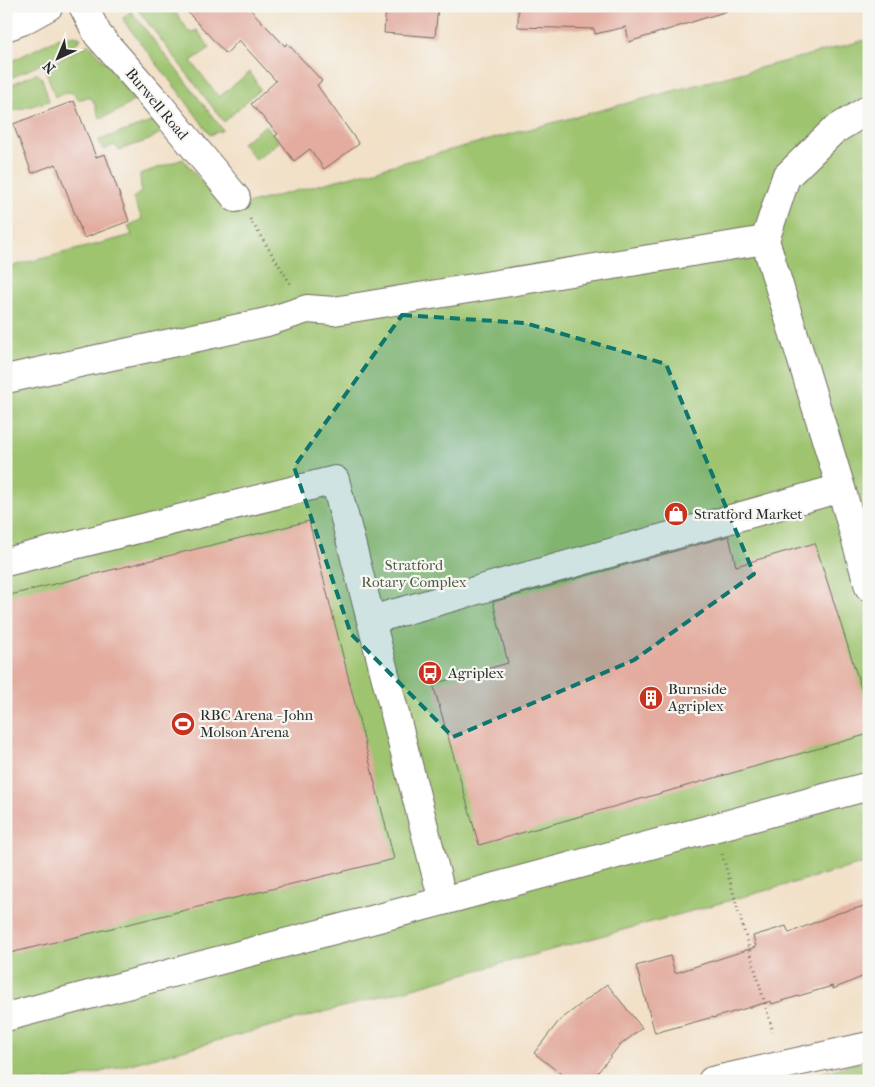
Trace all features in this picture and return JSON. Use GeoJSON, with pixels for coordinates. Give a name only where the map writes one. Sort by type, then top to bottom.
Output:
{"type":"FeatureCollection","features":[{"type":"Feature","properties":{"kind":"street"},"geometry":{"type":"LineString","coordinates":[[6,27],[22,21],[49,6]]}},
{"type":"Feature","properties":{"kind":"street","name":"Burwell Road"},"geometry":{"type":"LineString","coordinates":[[83,6],[98,35],[236,198]]}},
{"type":"Feature","properties":{"kind":"street"},"geometry":{"type":"LineString","coordinates":[[869,110],[833,131],[786,177],[765,240],[841,488],[869,587]]}},
{"type":"Feature","properties":{"kind":"street"},"geometry":{"type":"LineString","coordinates":[[6,378],[267,322],[307,309],[334,311],[765,240]]}},
{"type":"Feature","properties":{"kind":"street"},"geometry":{"type":"LineString","coordinates":[[6,562],[335,480],[442,901]]}},
{"type":"Feature","properties":{"kind":"street"},"geometry":{"type":"LineString","coordinates":[[371,620],[841,488]]}},
{"type":"Feature","properties":{"kind":"street"},"geometry":{"type":"LineString","coordinates":[[6,1017],[869,786]]}},
{"type":"Feature","properties":{"kind":"street"},"geometry":{"type":"LineString","coordinates":[[712,1081],[869,1046]]}},
{"type":"Feature","properties":{"kind":"path"},"geometry":{"type":"LineString","coordinates":[[236,198],[307,309]]}},
{"type":"Feature","properties":{"kind":"path"},"geometry":{"type":"LineString","coordinates":[[714,827],[772,1032]]}},
{"type":"Feature","properties":{"kind":"highlighted area"},"geometry":{"type":"Polygon","coordinates":[[[402,315],[525,323],[666,364],[754,574],[634,660],[453,737],[351,634],[294,467],[402,315]]]}},
{"type":"Feature","properties":{"kind":"green space"},"geometry":{"type":"Polygon","coordinates":[[[135,6],[176,6],[176,13],[190,33],[197,30],[210,48],[191,61],[219,97],[250,72],[260,89],[224,122],[135,6]]]}},
{"type":"Feature","properties":{"kind":"green space"},"geometry":{"type":"Polygon","coordinates":[[[131,11],[223,130],[210,135],[126,24],[123,18],[131,11]]]}},
{"type":"Feature","properties":{"kind":"green space"},"geometry":{"type":"Polygon","coordinates":[[[74,36],[81,38],[37,66],[6,80],[6,64],[56,39],[74,36]]]}},
{"type":"Feature","properties":{"kind":"green space","name":"Stratford Rotary Complex"},"geometry":{"type":"Polygon","coordinates":[[[869,39],[869,862],[395,993],[67,1081],[6,1081],[6,268],[132,235],[128,226],[142,219],[133,198],[141,192],[140,174],[183,159],[224,210],[869,39]]]}},
{"type":"Feature","properties":{"kind":"green space"},"geometry":{"type":"Polygon","coordinates":[[[89,44],[137,97],[120,110],[100,118],[93,100],[88,97],[78,100],[74,94],[68,92],[55,97],[45,68],[89,44]]]}},
{"type":"Feature","properties":{"kind":"green space"},"geometry":{"type":"Polygon","coordinates":[[[37,73],[42,78],[49,101],[6,113],[6,87],[37,73]]]}},
{"type":"Feature","properties":{"kind":"green space"},"geometry":{"type":"Polygon","coordinates":[[[154,121],[163,131],[149,140],[119,150],[114,145],[103,150],[99,140],[154,121]]]}},
{"type":"Feature","properties":{"kind":"green space"},"geometry":{"type":"Polygon","coordinates":[[[266,125],[279,142],[256,160],[242,143],[266,125]]]}},
{"type":"Feature","properties":{"kind":"green space"},"geometry":{"type":"Polygon","coordinates":[[[869,1060],[869,1081],[789,1081],[869,1060]]]}},
{"type":"Feature","properties":{"kind":"building"},"geometry":{"type":"Polygon","coordinates":[[[182,6],[247,6],[285,46],[287,43],[322,81],[317,85],[359,144],[324,169],[310,149],[294,161],[275,136],[278,134],[251,104],[276,81],[239,40],[226,54],[182,6]]]}},
{"type":"Feature","properties":{"kind":"building"},"geometry":{"type":"Polygon","coordinates":[[[386,6],[438,6],[435,37],[384,33],[386,6]]]}},
{"type":"Feature","properties":{"kind":"building"},"geometry":{"type":"Polygon","coordinates":[[[518,6],[726,6],[727,11],[629,42],[626,27],[595,34],[594,29],[518,27],[518,6]]]}},
{"type":"Feature","properties":{"kind":"building"},"geometry":{"type":"Polygon","coordinates":[[[74,101],[96,157],[105,154],[129,221],[84,238],[56,164],[32,173],[13,124],[74,101]]]}},
{"type":"Feature","properties":{"kind":"building","name":"RBC Arena - John Molson Arena"},"geometry":{"type":"Polygon","coordinates":[[[309,521],[394,859],[6,954],[6,596],[309,521]]]}},
{"type":"Feature","properties":{"kind":"building","name":"Burnside Agriplex"},"geometry":{"type":"Polygon","coordinates":[[[729,536],[736,566],[815,543],[869,713],[869,734],[479,845],[433,684],[508,663],[493,602],[729,536]]]}},
{"type":"Feature","properties":{"kind":"building"},"geometry":{"type":"Polygon","coordinates":[[[869,905],[869,974],[833,989],[832,986],[772,1004],[771,1001],[655,1033],[636,966],[670,956],[675,973],[756,947],[753,936],[786,926],[789,933],[838,913],[869,905]]]}},
{"type":"Feature","properties":{"kind":"building"},"geometry":{"type":"Polygon","coordinates":[[[607,984],[642,1028],[618,1047],[591,1081],[570,1081],[534,1053],[559,1021],[607,984]]]}},
{"type":"Feature","properties":{"kind":"place","name":"Stratford Market"},"geometry":{"type":"Point","coordinates":[676,514]}},
{"type":"Feature","properties":{"kind":"place","name":"Agriplex"},"geometry":{"type":"Point","coordinates":[430,673]}},
{"type":"Feature","properties":{"kind":"place","name":"Burnside Agriplex"},"geometry":{"type":"Point","coordinates":[651,698]}},
{"type":"Feature","properties":{"kind":"place","name":"RBC Arena - John Molson Arena"},"geometry":{"type":"Point","coordinates":[183,724]}}]}
